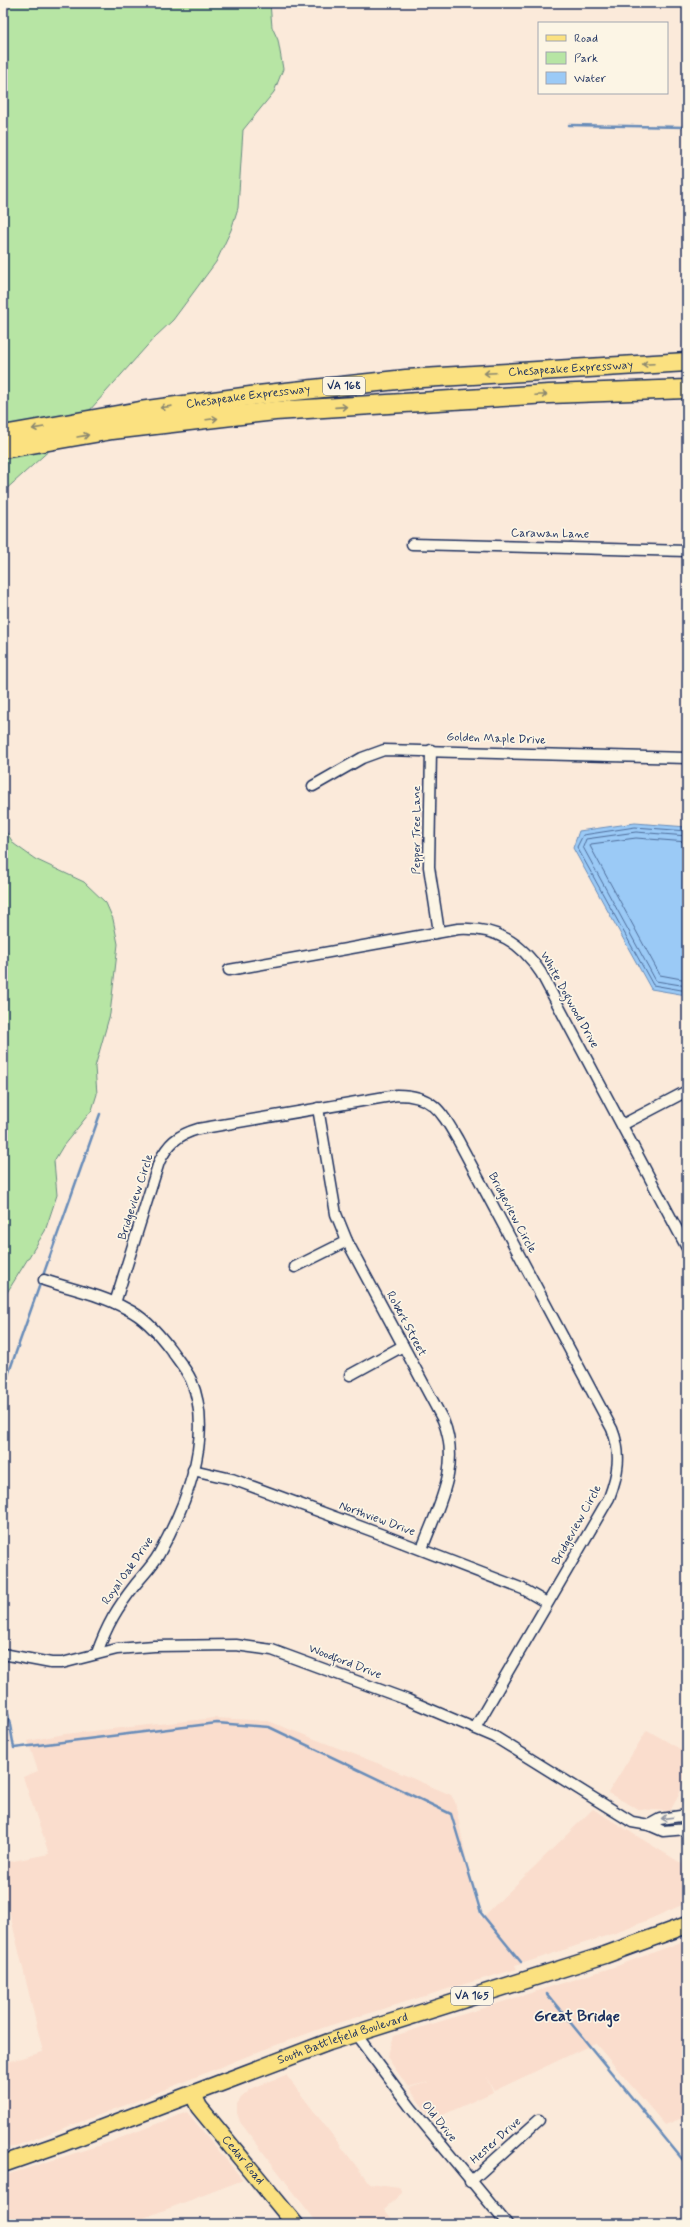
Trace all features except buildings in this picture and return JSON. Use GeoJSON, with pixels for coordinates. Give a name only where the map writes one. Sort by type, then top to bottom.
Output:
{"type":"FeatureCollection","features":[{"type":"Feature","properties":{"kind":"highway","name":"Chesapeake Expressway"},"geometry":{"type":"LineString","coordinates":[[3,435],[148,410],[258,395],[406,379],[687,362]]}},
{"type":"Feature","properties":{"kind":"highway","name":"Chesapeake Expressway"},"geometry":{"type":"LineString","coordinates":[[3,450],[112,430],[275,411],[533,395],[687,390]]}},
{"type":"Feature","properties":{"kind":"main road","name":"South Battlefield Boulevard"},"geometry":{"type":"LineString","coordinates":[[3,2164],[355,2033],[605,1955],[687,1925]]}},
{"type":"Feature","properties":{"kind":"main road","name":"Cedar Road"},"geometry":{"type":"LineString","coordinates":[[193,2094],[199,2107],[295,2224]]}},
{"type":"Feature","properties":{"kind":"street","name":"Carawan Lane"},"geometry":{"type":"LineString","coordinates":[[412,544],[687,551]]}},
{"type":"Feature","properties":{"kind":"street","name":"Golden Maple Drive"},"geometry":{"type":"LineString","coordinates":[[313,786],[356,760],[384,750],[431,750],[687,758]]}},
{"type":"Feature","properties":{"kind":"street","name":"Pepper Tree Lane"},"geometry":{"type":"LineString","coordinates":[[431,750],[429,867],[439,932]]}},
{"type":"Feature","properties":{"kind":"street","name":"White Dogwood Drive"},"geometry":{"type":"LineString","coordinates":[[229,970],[467,928],[490,932],[509,940],[529,955],[541,973],[687,1248]]}},
{"type":"Feature","properties":{"kind":"street"},"geometry":{"type":"LineString","coordinates":[[622,1125],[687,1091]]}},
{"type":"Feature","properties":{"kind":"street","name":"Bridgeview Circle"},"geometry":{"type":"LineString","coordinates":[[115,1303],[159,1162],[172,1141],[198,1129],[396,1095],[411,1095],[426,1100],[440,1113],[458,1140],[612,1429],[619,1460],[609,1498],[475,1728]]}},
{"type":"Feature","properties":{"kind":"street","name":"Robert Street"},"geometry":{"type":"LineString","coordinates":[[318,1108],[336,1214],[347,1241],[443,1420],[452,1450],[447,1482],[422,1550]]}},
{"type":"Feature","properties":{"kind":"street"},"geometry":{"type":"LineString","coordinates":[[295,1267],[347,1241]]}},
{"type":"Feature","properties":{"kind":"street","name":"Royal Oak Drive"},"geometry":{"type":"LineString","coordinates":[[44,1280],[115,1303],[132,1312],[157,1334],[177,1359],[190,1380],[195,1393],[199,1429],[193,1470],[178,1514],[158,1555],[109,1621],[97,1653]]}},
{"type":"Feature","properties":{"kind":"street"},"geometry":{"type":"LineString","coordinates":[[350,1375],[404,1346]]}},
{"type":"Feature","properties":{"kind":"street","name":"Northview Drive"},"geometry":{"type":"LineString","coordinates":[[193,1470],[232,1479],[422,1550],[523,1589],[547,1603]]}},
{"type":"Feature","properties":{"kind":"street","name":"Woodford Drive"},"geometry":{"type":"LineString","coordinates":[[3,1654],[51,1663],[62,1663],[117,1649],[154,1646],[229,1644],[259,1647],[300,1659],[408,1700],[475,1728],[544,1766],[632,1822],[649,1825],[663,1831],[687,1829]]}},
{"type":"Feature","properties":{"kind":"street"},"geometry":{"type":"LineString","coordinates":[[649,1825],[660,1819],[687,1815]]}},
{"type":"Feature","properties":{"kind":"street","name":"Old Drive"},"geometry":{"type":"LineString","coordinates":[[355,2033],[411,2108],[470,2182],[507,2224]]}},
{"type":"Feature","properties":{"kind":"street","name":"Hester Drive"},"geometry":{"type":"LineString","coordinates":[[470,2182],[539,2120]]}},
{"type":"Feature","properties":{"kind":"shaded area"},"geometry":{"type":"Polygon","coordinates":[[[215,1718],[268,1721],[377,1763],[451,1795],[455,1802],[472,1889],[481,1919],[593,1809],[684,1865],[687,1868],[687,1901],[682,1905],[627,1929],[515,1966],[517,1969],[328,2026],[260,2051],[131,2103],[10,2148],[9,2146],[3,2148],[3,2063],[43,2052],[3,1885],[3,1863],[49,1854],[23,1777],[38,1771],[28,1741],[65,1734],[215,1718]]]}},
{"type":"Feature","properties":{"kind":"shaded area"},"geometry":{"type":"Polygon","coordinates":[[[647,1730],[687,1753],[687,1768],[679,1795],[670,1811],[638,1809],[608,1793],[647,1730]]]}},
{"type":"Feature","properties":{"kind":"shaded area"},"geometry":{"type":"Polygon","coordinates":[[[687,1940],[687,2116],[665,2125],[595,2043],[494,2091],[486,2077],[493,2092],[432,2120],[409,2088],[432,2081],[408,2087],[387,2057],[394,2036],[617,1966],[687,1940]]]}},
{"type":"Feature","properties":{"kind":"shaded area"},"geometry":{"type":"Polygon","coordinates":[[[286,2075],[370,2184],[399,2188],[402,2193],[384,2209],[396,2224],[318,2224],[240,2122],[237,2113],[237,2104],[248,2092],[248,2090],[286,2075]]]}},
{"type":"Feature","properties":{"kind":"shaded area"},"geometry":{"type":"Polygon","coordinates":[[[187,2112],[243,2180],[128,2224],[3,2224],[3,2176],[110,2142],[187,2112]]]}},
{"type":"Feature","properties":{"kind":"green space"},"geometry":{"type":"Polygon","coordinates":[[[3,3],[270,3],[272,27],[278,40],[283,69],[274,92],[243,130],[238,208],[231,230],[216,262],[173,320],[154,338],[73,429],[3,492],[3,3]]]}},
{"type":"Feature","properties":{"kind":"green space"},"geometry":{"type":"Polygon","coordinates":[[[3,827],[14,844],[35,859],[84,882],[106,903],[113,919],[118,944],[110,1014],[95,1067],[97,1094],[92,1110],[63,1146],[54,1161],[57,1195],[45,1231],[3,1299],[3,827]]]}},
{"type":"Feature","properties":{"kind":"water"},"geometry":{"type":"Polygon","coordinates":[[[635,823],[687,827],[686,995],[651,989],[573,848],[579,831],[635,823]]]}},
{"type":"Feature","properties":{"kind":"waterway"},"geometry":{"type":"LineString","coordinates":[[569,125],[687,127]]}},
{"type":"Feature","properties":{"kind":"waterway"},"geometry":{"type":"LineString","coordinates":[[3,1389],[100,1114]]}},
{"type":"Feature","properties":{"kind":"waterway"},"geometry":{"type":"LineString","coordinates":[[3,1685],[14,1748],[217,1723],[269,1727],[451,1814],[481,1913],[521,1962]]}},
{"type":"Feature","properties":{"kind":"waterway"},"geometry":{"type":"LineString","coordinates":[[547,1994],[687,2165]]}},
{"type":"Feature","properties":{"kind":"district","name":"Great Bridge"},"geometry":{"type":"Point","coordinates":[577,2016]}}]}
